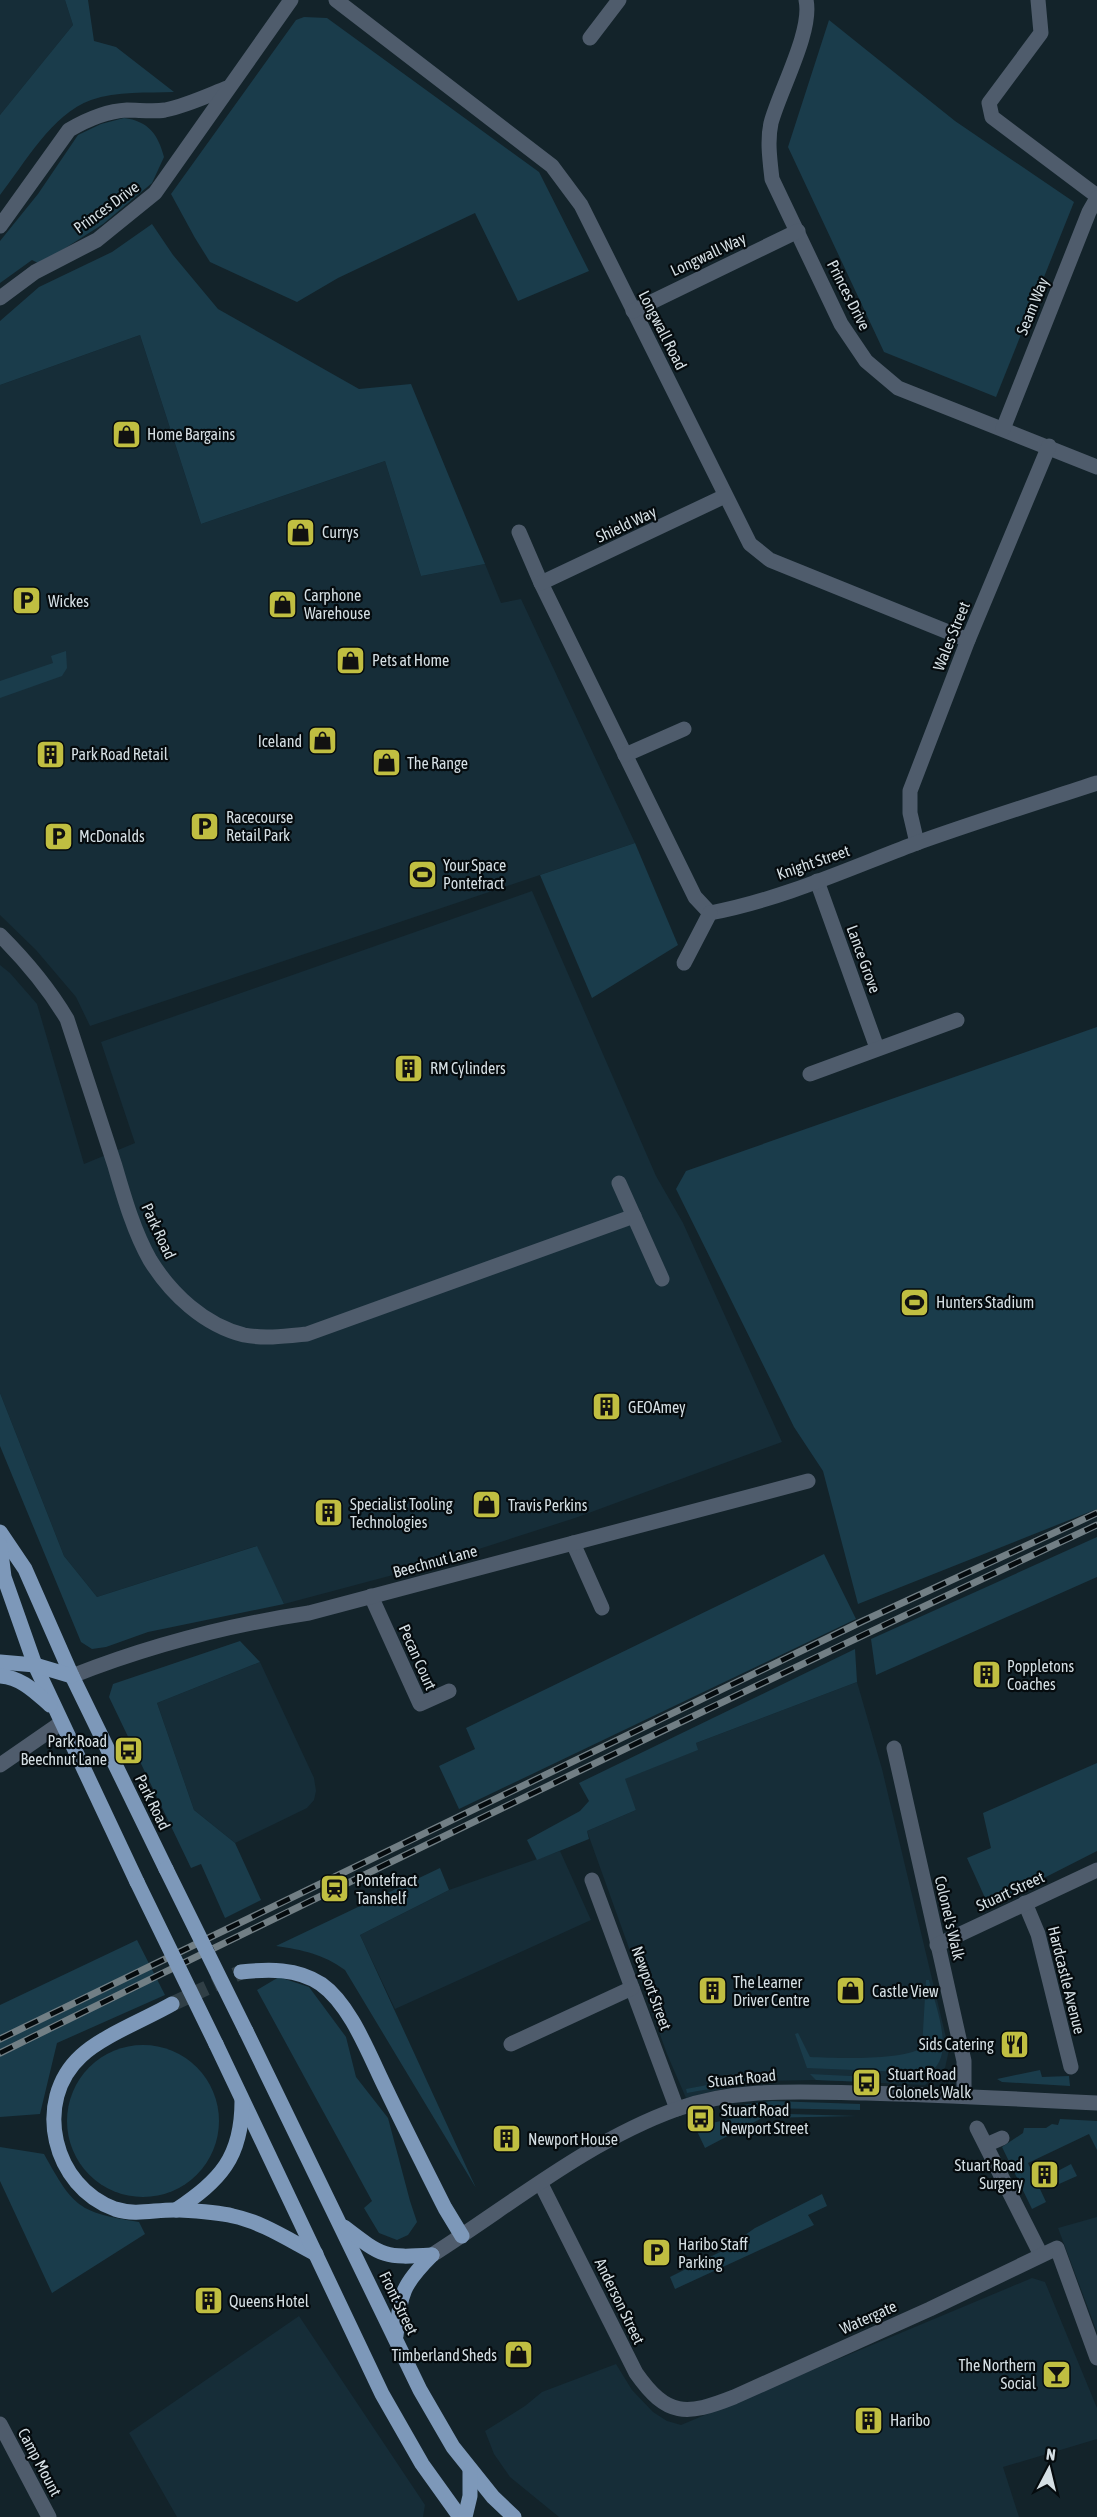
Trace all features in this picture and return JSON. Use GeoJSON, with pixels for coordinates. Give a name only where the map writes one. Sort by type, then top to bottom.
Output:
{"type":"FeatureCollection","features":[{"type":"Feature","properties":{"kind":"main road","name":"Park Road"},"geometry":{"type":"LineString","coordinates":[[0,1532],[25,1569],[72,1676],[275,2088]]}},
{"type":"Feature","properties":{"kind":"main road"},"geometry":{"type":"LineString","coordinates":[[0,1545],[2,1583],[58,1716],[382,2394],[422,2464],[460,2517]]}},
{"type":"Feature","properties":{"kind":"main road"},"geometry":{"type":"LineString","coordinates":[[0,1662],[35,1665],[72,1676]]}},
{"type":"Feature","properties":{"kind":"main road"},"geometry":{"type":"LineString","coordinates":[[0,1676],[13,1677],[25,1683],[58,1716]]}},
{"type":"Feature","properties":{"kind":"main road"},"geometry":{"type":"LineString","coordinates":[[241,1972],[267,1969],[295,1972],[321,1984],[339,2002],[357,2030],[444,2208],[462,2236]]}},
{"type":"Feature","properties":{"kind":"main road"},"geometry":{"type":"LineString","coordinates":[[172,2004],[93,2046],[82,2055],[63,2079],[54,2109],[53,2122],[55,2142],[70,2175],[88,2193],[113,2208],[128,2212],[153,2213],[176,2210],[233,2216],[265,2227],[316,2254]]}},
{"type":"Feature","properties":{"kind":"main road","name":"Front Street"},"geometry":{"type":"LineString","coordinates":[[275,2088],[420,2390],[453,2447],[470,2470],[514,2517]]}},
{"type":"Feature","properties":{"kind":"main road"},"geometry":{"type":"LineString","coordinates":[[176,2210],[209,2187],[231,2158],[242,2114],[242,2100]]}},
{"type":"Feature","properties":{"kind":"main road"},"geometry":{"type":"LineString","coordinates":[[342,2225],[373,2249],[388,2256],[432,2255]]}},
{"type":"Feature","properties":{"kind":"main road"},"geometry":{"type":"LineString","coordinates":[[396,2336],[403,2290],[412,2275],[432,2255]]}},
{"type":"Feature","properties":{"kind":"main road"},"geometry":{"type":"LineString","coordinates":[[465,2517],[470,2496],[470,2470]]}},
{"type":"Feature","properties":{"kind":"street","name":"Princes Drive"},"geometry":{"type":"LineString","coordinates":[[0,298],[35,272],[97,240],[155,193],[291,0]]}},
{"type":"Feature","properties":{"kind":"street","name":"Longwall Road"},"geometry":{"type":"LineString","coordinates":[[336,0],[552,166],[581,205],[750,544],[770,560],[968,640]]}},
{"type":"Feature","properties":{"kind":"street"},"geometry":{"type":"LineString","coordinates":[[590,38],[619,0]]}},
{"type":"Feature","properties":{"kind":"street","name":"Princes Drive"},"geometry":{"type":"LineString","coordinates":[[806,0],[802,33],[789,78],[771,124],[769,153],[771,179],[841,324],[866,361],[898,388],[1097,468]]}},
{"type":"Feature","properties":{"kind":"street","name":"Seam Way"},"geometry":{"type":"LineString","coordinates":[[1003,429],[1084,223],[1097,197],[992,117],[989,103],[1041,33],[1038,0]]}},
{"type":"Feature","properties":{"kind":"street"},"geometry":{"type":"LineString","coordinates":[[0,226],[69,130],[104,114],[123,111],[162,111],[227,88]]}},
{"type":"Feature","properties":{"kind":"street","name":"Longwall Way"},"geometry":{"type":"LineString","coordinates":[[633,311],[798,231]]}},
{"type":"Feature","properties":{"kind":"street","name":"Wales Street"},"geometry":{"type":"LineString","coordinates":[[917,843],[910,813],[910,791],[968,640],[1049,447]]}},
{"type":"Feature","properties":{"kind":"street","name":"Shield Way"},"geometry":{"type":"LineString","coordinates":[[541,583],[725,496]]}},
{"type":"Feature","properties":{"kind":"street"},"geometry":{"type":"LineString","coordinates":[[519,532],[541,583],[695,897],[710,913],[684,963]]}},
{"type":"Feature","properties":{"kind":"street"},"geometry":{"type":"LineString","coordinates":[[625,755],[684,729]]}},
{"type":"Feature","properties":{"kind":"street","name":"Knight Street"},"geometry":{"type":"LineString","coordinates":[[710,913],[735,908],[817,881],[917,843],[1097,783]]}},
{"type":"Feature","properties":{"kind":"street","name":"Lance Grove"},"geometry":{"type":"LineString","coordinates":[[817,881],[877,1048]]}},
{"type":"Feature","properties":{"kind":"street","name":"Park Road"},"geometry":{"type":"LineString","coordinates":[[0,935],[26,960],[67,1019],[125,1199],[148,1257],[172,1289],[194,1311],[221,1326],[243,1335],[269,1337],[307,1334],[633,1216]]}},
{"type":"Feature","properties":{"kind":"street"},"geometry":{"type":"LineString","coordinates":[[810,1074],[957,1020]]}},
{"type":"Feature","properties":{"kind":"street"},"geometry":{"type":"LineString","coordinates":[[619,1183],[662,1279]]}},
{"type":"Feature","properties":{"kind":"street","name":"Beechnut Lane"},"geometry":{"type":"LineString","coordinates":[[72,1676],[174,1641],[271,1619],[309,1613],[808,1481]]}},
{"type":"Feature","properties":{"kind":"street"},"geometry":{"type":"LineString","coordinates":[[573,1543],[602,1608]]}},
{"type":"Feature","properties":{"kind":"street","name":"Pecan Court"},"geometry":{"type":"LineString","coordinates":[[371,1596],[420,1704],[449,1691]]}},
{"type":"Feature","properties":{"kind":"street"},"geometry":{"type":"LineString","coordinates":[[0,1766],[58,1716]]}},
{"type":"Feature","properties":{"kind":"street","name":"Colonel's Walk"},"geometry":{"type":"LineString","coordinates":[[894,1748],[964,2061],[964,2096]]}},
{"type":"Feature","properties":{"kind":"street","name":"Stuart Street"},"geometry":{"type":"LineString","coordinates":[[938,1945],[1097,1870]]}},
{"type":"Feature","properties":{"kind":"street","name":"Newport Street"},"geometry":{"type":"LineString","coordinates":[[592,1880],[677,2109]]}},
{"type":"Feature","properties":{"kind":"street","name":"Hardcastle Avenue"},"geometry":{"type":"LineString","coordinates":[[1025,1904],[1038,1934],[1071,2067]]}},
{"type":"Feature","properties":{"kind":"street"},"geometry":{"type":"LineString","coordinates":[[511,2044],[632,1988]]}},
{"type":"Feature","properties":{"kind":"street","name":"Stuart Road"},"geometry":{"type":"LineString","coordinates":[[432,2255],[609,2140],[677,2109],[711,2098],[785,2091],[964,2096],[1097,2103]]}},
{"type":"Feature","properties":{"kind":"street"},"geometry":{"type":"LineString","coordinates":[[977,2127],[1041,2255]]}},
{"type":"Feature","properties":{"kind":"street"},"geometry":{"type":"LineString","coordinates":[[986,2145],[1002,2138]]}},
{"type":"Feature","properties":{"kind":"street","name":"Anderson Street"},"geometry":{"type":"LineString","coordinates":[[541,2184],[636,2373],[646,2387],[663,2403],[690,2411]]}},
{"type":"Feature","properties":{"kind":"street","name":"Watergate"},"geometry":{"type":"LineString","coordinates":[[690,2411],[706,2408],[734,2397],[930,2309],[1057,2248],[1097,2358]]}},
{"type":"Feature","properties":{"kind":"street","name":"Camp Mount"},"geometry":{"type":"LineString","coordinates":[[0,2424],[49,2517]]}},
{"type":"Feature","properties":{"kind":"shaded area"},"geometry":{"type":"Polygon","coordinates":[[[0,0],[65,0],[73,25],[0,115],[0,0]]]}},
{"type":"Feature","properties":{"kind":"shaded area"},"geometry":{"type":"Polygon","coordinates":[[[65,0],[88,0],[94,41],[116,47],[174,92],[111,95],[91,100],[77,107],[64,116],[40,141],[0,195],[0,115],[73,25],[65,0]]]}},
{"type":"Feature","properties":{"kind":"shaded area"},"geometry":{"type":"Polygon","coordinates":[[[304,17],[327,18],[539,172],[589,271],[518,301],[475,213],[338,278],[297,302],[210,262],[171,194],[296,20],[304,17]]]}},
{"type":"Feature","properties":{"kind":"shaded area"},"geometry":{"type":"Polygon","coordinates":[[[829,20],[955,121],[1074,202],[996,397],[884,352],[788,147],[829,20]]]}},
{"type":"Feature","properties":{"kind":"shaded area"},"geometry":{"type":"Polygon","coordinates":[[[124,118],[146,126],[159,142],[164,157],[152,183],[103,224],[40,264],[32,260],[0,283],[0,241],[38,194],[78,135],[101,124],[124,118]]]}},
{"type":"Feature","properties":{"kind":"shaded area"},"geometry":{"type":"Polygon","coordinates":[[[152,224],[173,255],[218,309],[359,389],[411,384],[485,564],[421,576],[385,461],[201,524],[140,335],[0,385],[0,321],[39,287],[112,252],[152,224]]]}},
{"type":"Feature","properties":{"kind":"shaded area","name":"Racecourse Retail Park"},"geometry":{"type":"Polygon","coordinates":[[[140,335],[201,524],[385,461],[421,576],[485,564],[501,603],[521,599],[635,843],[90,1026],[76,997],[36,950],[0,915],[0,385],[140,335]]]}},
{"type":"Feature","properties":{"kind":"shaded area"},"geometry":{"type":"Polygon","coordinates":[[[66,651],[67,668],[62,676],[0,698],[0,681],[53,663],[51,656],[66,651]]]}},
{"type":"Feature","properties":{"kind":"shaded area"},"geometry":{"type":"Polygon","coordinates":[[[635,843],[678,945],[592,998],[540,875],[635,843]]]}},
{"type":"Feature","properties":{"kind":"shaded area"},"geometry":{"type":"Polygon","coordinates":[[[532,891],[656,1176],[683,1223],[782,1442],[575,1518],[423,1567],[284,1604],[256,1546],[97,1597],[64,1556],[0,1393],[0,965],[37,1004],[84,1164],[135,1143],[101,1042],[532,891]]]}},
{"type":"Feature","properties":{"kind":"shaded area","name":"Hunters Stadium"},"geometry":{"type":"Polygon","coordinates":[[[1097,1027],[1097,1509],[858,1604],[823,1471],[794,1427],[676,1189],[686,1171],[1097,1027]]]}},
{"type":"Feature","properties":{"kind":"shaded area"},"geometry":{"type":"Polygon","coordinates":[[[0,1393],[64,1556],[97,1597],[257,1546],[284,1604],[148,1632],[106,1647],[92,1649],[81,1642],[0,1446],[0,1393]]]}},
{"type":"Feature","properties":{"kind":"shaded area"},"geometry":{"type":"Polygon","coordinates":[[[1097,1537],[1097,1577],[876,1675],[871,1639],[1097,1537]]]}},
{"type":"Feature","properties":{"kind":"shaded area"},"geometry":{"type":"Polygon","coordinates":[[[824,1554],[856,1619],[459,1809],[439,1766],[475,1749],[466,1728],[824,1554]]]}},
{"type":"Feature","properties":{"kind":"shaded area"},"geometry":{"type":"Polygon","coordinates":[[[240,1641],[260,1662],[157,1703],[194,1810],[235,1843],[261,1900],[225,1918],[201,1864],[191,1868],[109,1697],[113,1684],[240,1641]]]}},
{"type":"Feature","properties":{"kind":"shaded area"},"geometry":{"type":"Polygon","coordinates":[[[855,1649],[857,1682],[696,1743],[698,1750],[625,1779],[636,1810],[587,1831],[589,1839],[537,1860],[527,1840],[580,1811],[589,1801],[579,1783],[855,1649]]]}},
{"type":"Feature","properties":{"kind":"shaded area"},"geometry":{"type":"Polygon","coordinates":[[[260,1662],[314,1778],[316,1791],[314,1800],[307,1808],[235,1843],[194,1810],[157,1703],[260,1662]]]}},
{"type":"Feature","properties":{"kind":"shaded area"},"geometry":{"type":"Polygon","coordinates":[[[857,1682],[882,1769],[949,2050],[945,2068],[925,2085],[816,2080],[755,2081],[686,2098],[667,2054],[587,1831],[636,1810],[624,1779],[697,1750],[696,1743],[857,1682]]]}},
{"type":"Feature","properties":{"kind":"shaded area"},"geometry":{"type":"Polygon","coordinates":[[[1097,1763],[1097,1851],[999,1901],[986,1900],[967,1858],[991,1848],[983,1813],[1097,1763]]]}},
{"type":"Feature","properties":{"kind":"shaded area"},"geometry":{"type":"Polygon","coordinates":[[[560,1851],[591,1920],[395,2009],[360,1935],[449,1890],[560,1851]]]}},
{"type":"Feature","properties":{"kind":"shaded area"},"geometry":{"type":"Polygon","coordinates":[[[440,1868],[449,1890],[360,1935],[476,2188],[345,1970],[329,1960],[312,1954],[276,1946],[440,1868]]]}},
{"type":"Feature","properties":{"kind":"shaded area"},"geometry":{"type":"Polygon","coordinates":[[[137,1940],[165,1995],[57,2043],[40,2114],[0,2117],[0,2005],[137,1940]]]}},
{"type":"Feature","properties":{"kind":"shaded area"},"geometry":{"type":"Polygon","coordinates":[[[279,1977],[309,1987],[346,2037],[356,2077],[388,2118],[417,2222],[408,2235],[397,2240],[379,2233],[364,2208],[372,2201],[257,1990],[279,1977]]]}},
{"type":"Feature","properties":{"kind":"shaded area"},"geometry":{"type":"Polygon","coordinates":[[[926,1980],[929,1980],[939,2017],[943,2044],[936,2066],[927,2073],[807,2068],[795,2034],[798,2033],[810,2057],[884,2057],[922,2048],[926,1980]]]}},
{"type":"Feature","properties":{"kind":"shaded area"},"geometry":{"type":"Polygon","coordinates":[[[143,2045],[172,2051],[197,2067],[213,2092],[219,2121],[213,2150],[197,2175],[172,2191],[143,2197],[114,2191],[89,2175],[73,2150],[67,2121],[73,2092],[89,2067],[114,2051],[143,2045]]]}},
{"type":"Feature","properties":{"kind":"shaded area"},"geometry":{"type":"Polygon","coordinates":[[[1040,2070],[1042,2077],[1069,2076],[1070,2086],[1002,2082],[997,2079],[1040,2070]]]}},
{"type":"Feature","properties":{"kind":"shaded area"},"geometry":{"type":"Polygon","coordinates":[[[770,2073],[778,2075],[750,2083],[687,2093],[686,2089],[770,2073]]]}},
{"type":"Feature","properties":{"kind":"shaded area"},"geometry":{"type":"Polygon","coordinates":[[[810,2074],[870,2077],[869,2082],[816,2080],[810,2074]]]}},
{"type":"Feature","properties":{"kind":"shaded area"},"geometry":{"type":"Polygon","coordinates":[[[772,2101],[860,2104],[860,2110],[766,2108],[744,2110],[742,2105],[772,2101]]]}},
{"type":"Feature","properties":{"kind":"shaded area"},"geometry":{"type":"Polygon","coordinates":[[[755,2113],[857,2116],[762,2118],[705,2148],[695,2127],[755,2113]]]}},
{"type":"Feature","properties":{"kind":"shaded area"},"geometry":{"type":"Polygon","coordinates":[[[1060,2119],[1097,2121],[1097,2150],[1089,2134],[1028,2163],[1046,2202],[1032,2209],[1002,2147],[1023,2133],[1024,2128],[1046,2128],[1052,2124],[1058,2125],[1060,2119]]]}},
{"type":"Feature","properties":{"kind":"shaded area"},"geometry":{"type":"Polygon","coordinates":[[[0,2147],[44,2154],[71,2197],[90,2210],[103,2215],[139,2222],[145,2234],[52,2293],[0,2181],[0,2147]]]}},
{"type":"Feature","properties":{"kind":"shaded area"},"geometry":{"type":"Polygon","coordinates":[[[1071,2164],[1077,2176],[1059,2184],[1054,2173],[1071,2164]]]}},
{"type":"Feature","properties":{"kind":"shaded area"},"geometry":{"type":"Polygon","coordinates":[[[822,2194],[827,2206],[808,2215],[814,2225],[675,2289],[670,2277],[722,2251],[755,2228],[822,2194]]]}},
{"type":"Feature","properties":{"kind":"shaded area"},"geometry":{"type":"Polygon","coordinates":[[[1097,2217],[1097,2332],[1058,2228],[1097,2217]]]}},
{"type":"Feature","properties":{"kind":"shaded area","name":"Haribo"},"geometry":{"type":"Polygon","coordinates":[[[1032,2278],[1045,2282],[1097,2408],[1097,2439],[1003,2467],[1019,2517],[559,2517],[510,2477],[494,2454],[485,2431],[525,2406],[542,2392],[616,2364],[632,2390],[653,2412],[667,2421],[681,2425],[1032,2278]]]}},
{"type":"Feature","properties":{"kind":"shaded area"},"geometry":{"type":"Polygon","coordinates":[[[299,2316],[425,2505],[423,2517],[177,2517],[129,2433],[299,2316]]]}},
{"type":"Feature","properties":{"kind":"tunnel"},"geometry":{"type":"LineString","coordinates":[[172,2004],[241,1972]]}},
{"type":"Feature","properties":{"kind":"railway"},"geometry":{"type":"LineString","coordinates":[[0,2039],[863,1621],[1097,1513]]}},
{"type":"Feature","properties":{"kind":"railway"},"geometry":{"type":"LineString","coordinates":[[0,2053],[547,1786],[1097,1525]]}},
{"type":"Feature","properties":{"kind":"place","name":"Home Bargains"},"geometry":{"type":"Point","coordinates":[126,434]}},
{"type":"Feature","properties":{"kind":"place","name":"Currys"},"geometry":{"type":"Point","coordinates":[301,532]}},
{"type":"Feature","properties":{"kind":"place","name":"Wickes"},"geometry":{"type":"Point","coordinates":[27,601]}},
{"type":"Feature","properties":{"kind":"place","name":"Carphone Warehouse"},"geometry":{"type":"Point","coordinates":[283,604]}},
{"type":"Feature","properties":{"kind":"place","name":"Pets at Home"},"geometry":{"type":"Point","coordinates":[351,660]}},
{"type":"Feature","properties":{"kind":"place","name":"Iceland"},"geometry":{"type":"Point","coordinates":[323,741]}},
{"type":"Feature","properties":{"kind":"place","name":"Park Road Retail"},"geometry":{"type":"Point","coordinates":[50,754]}},
{"type":"Feature","properties":{"kind":"place","name":"The Range"},"geometry":{"type":"Point","coordinates":[386,763]}},
{"type":"Feature","properties":{"kind":"place","name":"Racecourse Retail Park"},"geometry":{"type":"Point","coordinates":[205,826]}},
{"type":"Feature","properties":{"kind":"place","name":"McDonalds"},"geometry":{"type":"Point","coordinates":[58,836]}},
{"type":"Feature","properties":{"kind":"place","name":"Your Space Pontefract"},"geometry":{"type":"Point","coordinates":[422,874]}},
{"type":"Feature","properties":{"kind":"place","name":"RM Cylinders"},"geometry":{"type":"Point","coordinates":[409,1068]}},
{"type":"Feature","properties":{"kind":"place","name":"Hunters Stadium"},"geometry":{"type":"Point","coordinates":[915,1302]}},
{"type":"Feature","properties":{"kind":"place","name":"GEOAmey"},"geometry":{"type":"Point","coordinates":[607,1407]}},
{"type":"Feature","properties":{"kind":"place","name":"Travis Perkins"},"geometry":{"type":"Point","coordinates":[487,1505]}},
{"type":"Feature","properties":{"kind":"place","name":"Specialist Tooling Technologies"},"geometry":{"type":"Point","coordinates":[329,1513]}},
{"type":"Feature","properties":{"kind":"place","name":"Poppletons Coaches"},"geometry":{"type":"Point","coordinates":[986,1675]}},
{"type":"Feature","properties":{"kind":"place","name":"Park Road Beechnut Lane"},"geometry":{"type":"Point","coordinates":[128,1750]}},
{"type":"Feature","properties":{"kind":"place","name":"Pontefract Tanshelf"},"geometry":{"type":"Point","coordinates":[335,1889]}},
{"type":"Feature","properties":{"kind":"place","name":"The Learner Driver Centre"},"geometry":{"type":"Point","coordinates":[712,1991]}},
{"type":"Feature","properties":{"kind":"place","name":"Castle View"},"geometry":{"type":"Point","coordinates":[851,1991]}},
{"type":"Feature","properties":{"kind":"place","name":"Sids Catering"},"geometry":{"type":"Point","coordinates":[1015,2044]}},
{"type":"Feature","properties":{"kind":"place","name":"Stuart Road Colonels Walk"},"geometry":{"type":"Point","coordinates":[867,2083]}},
{"type":"Feature","properties":{"kind":"place","name":"Stuart Road Newport Street"},"geometry":{"type":"Point","coordinates":[700,2119]}},
{"type":"Feature","properties":{"kind":"place","name":"Newport House"},"geometry":{"type":"Point","coordinates":[507,2139]}},
{"type":"Feature","properties":{"kind":"place","name":"Stuart Road Surgery"},"geometry":{"type":"Point","coordinates":[1044,2174]}},
{"type":"Feature","properties":{"kind":"place","name":"Haribo Staff Parking"},"geometry":{"type":"Point","coordinates":[657,2253]}},
{"type":"Feature","properties":{"kind":"place","name":"Queens Hotel"},"geometry":{"type":"Point","coordinates":[208,2301]}},
{"type":"Feature","properties":{"kind":"place","name":"Timberland Sheds"},"geometry":{"type":"Point","coordinates":[518,2355]}},
{"type":"Feature","properties":{"kind":"place","name":"The Northern Social"},"geometry":{"type":"Point","coordinates":[1057,2374]}},
{"type":"Feature","properties":{"kind":"place","name":"Haribo"},"geometry":{"type":"Point","coordinates":[869,2420]}}]}
